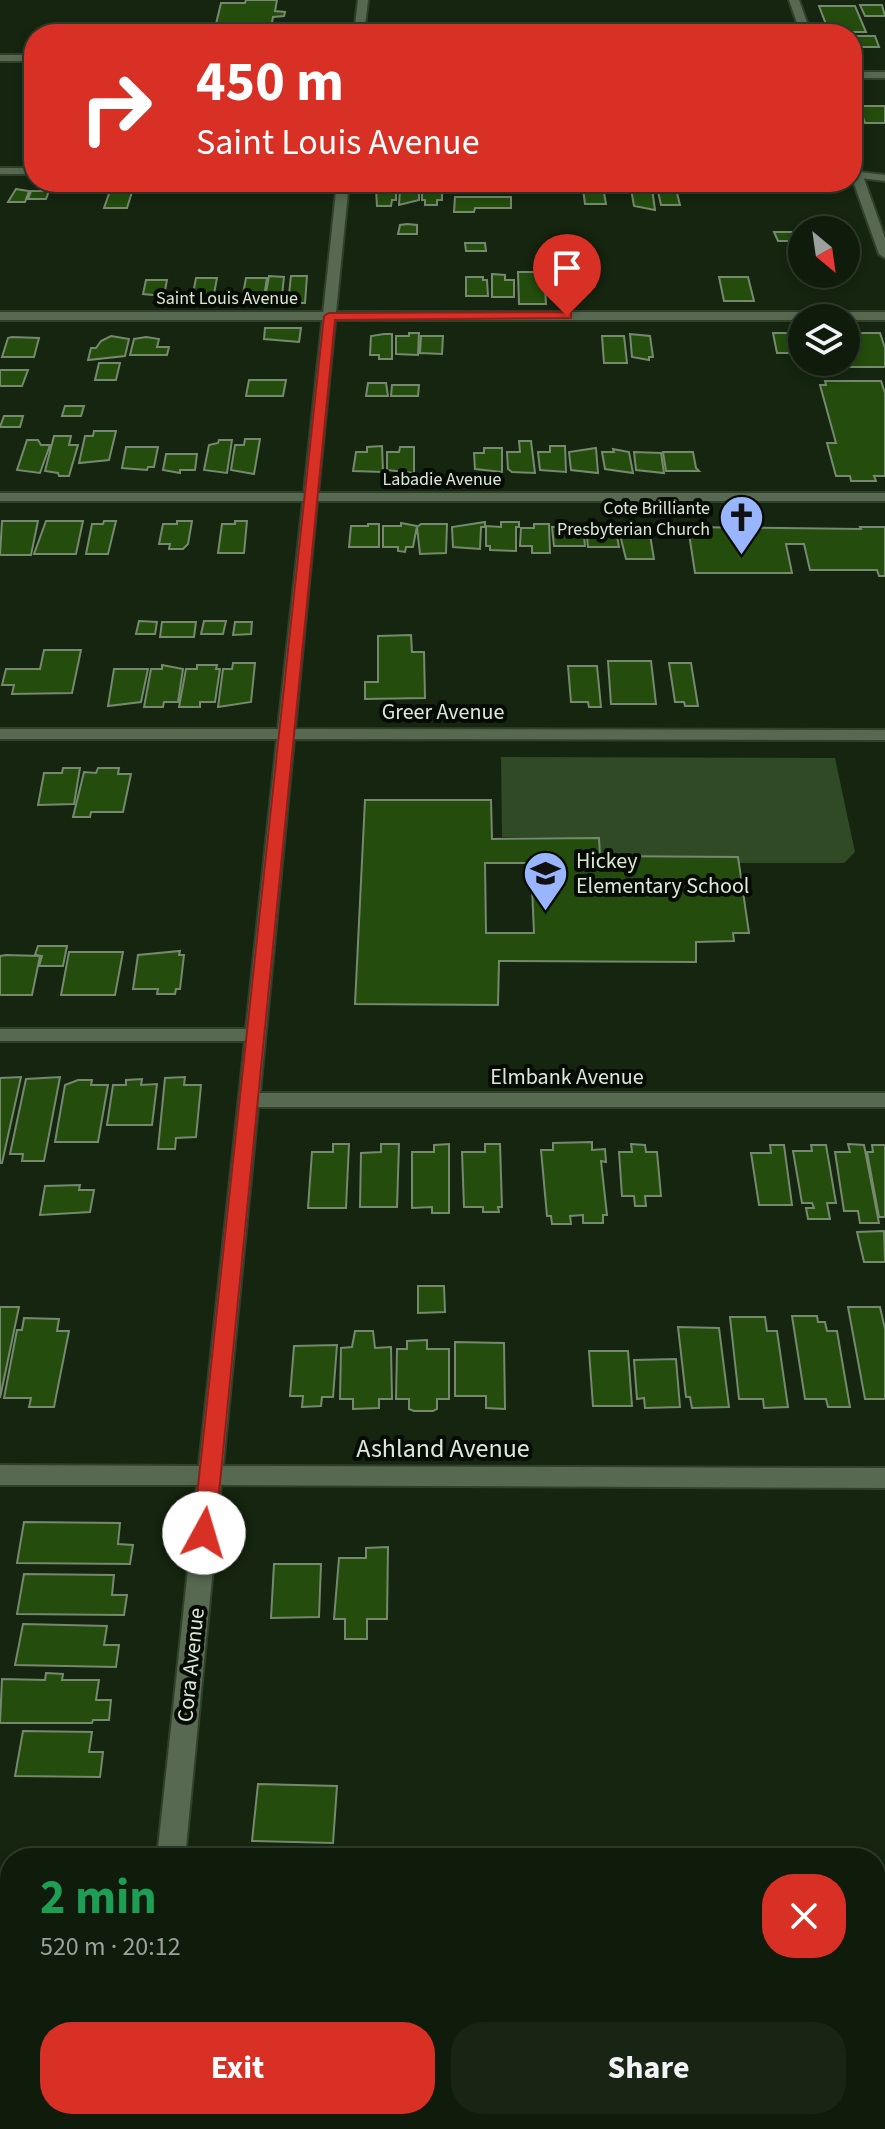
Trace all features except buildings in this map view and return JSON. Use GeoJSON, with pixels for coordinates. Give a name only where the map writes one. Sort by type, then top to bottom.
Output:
{"type":"FeatureCollection","features":[{"type":"Feature","properties":{"kind":"street"},"geometry":{"type":"LineString","coordinates":[[360,24],[363,0]]}},
{"type":"Feature","properties":{"kind":"street"},"geometry":{"type":"LineString","coordinates":[[794,0],[802,24]]}},
{"type":"Feature","properties":{"kind":"street"},"geometry":{"type":"LineString","coordinates":[[0,58],[24,58]]}},
{"type":"Feature","properties":{"kind":"street"},"geometry":{"type":"LineString","coordinates":[[862,75],[885,75]]}},
{"type":"Feature","properties":{"kind":"street"},"geometry":{"type":"LineString","coordinates":[[0,171],[24,171]]}},
{"type":"Feature","properties":{"kind":"street"},"geometry":{"type":"LineString","coordinates":[[862,175],[885,178]]}},
{"type":"Feature","properties":{"kind":"street","name":"Cora Avenue"},"geometry":{"type":"LineString","coordinates":[[172,1848],[342,192]]}},
{"type":"Feature","properties":{"kind":"street"},"geometry":{"type":"LineString","coordinates":[[861,192],[885,254]]}},
{"type":"Feature","properties":{"kind":"street","name":"Saint Louis Avenue"},"geometry":{"type":"LineString","coordinates":[[0,316],[885,316]]}},
{"type":"Feature","properties":{"kind":"street","name":"Labadie Avenue"},"geometry":{"type":"LineString","coordinates":[[0,497],[885,497]]}},
{"type":"Feature","properties":{"kind":"street","name":"Greer Avenue"},"geometry":{"type":"LineString","coordinates":[[0,734],[885,735]]}},
{"type":"Feature","properties":{"kind":"street"},"geometry":{"type":"LineString","coordinates":[[0,1035],[255,1035]]}},
{"type":"Feature","properties":{"kind":"street","name":"Elmbank Avenue"},"geometry":{"type":"LineString","coordinates":[[248,1100],[885,1100]]}},
{"type":"Feature","properties":{"kind":"street","name":"Ashland Avenue"},"geometry":{"type":"LineString","coordinates":[[0,1475],[885,1478]]}},
{"type":"Feature","properties":{"kind":"green space"},"geometry":{"type":"Polygon","coordinates":[[[501,757],[835,758],[855,852],[844,863],[739,863],[737,857],[600,856],[599,838],[502,837],[501,757]]]}},
{"type":"Feature","properties":{"kind":"place","name":"Cote Brilliante Presbyterian Church"},"geometry":{"type":"Point","coordinates":[741,557]}},
{"type":"Feature","properties":{"kind":"place","name":"Hickey Elementary School"},"geometry":{"type":"Point","coordinates":[545,913]}},
{"type":"Feature","properties":{"kind":"route"},"geometry":{"type":"LineString","coordinates":[[204,1533],[329,316],[567,316]]}}]}
